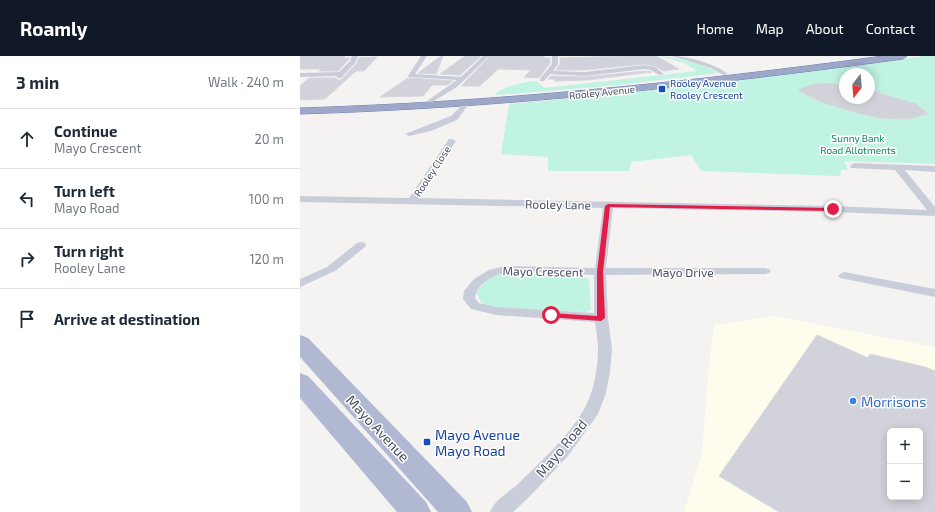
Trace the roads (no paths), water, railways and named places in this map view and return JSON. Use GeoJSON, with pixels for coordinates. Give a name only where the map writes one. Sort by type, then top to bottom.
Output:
{"type":"FeatureCollection","features":[{"type":"Feature","properties":{"kind":"highway","name":"Rooley Avenue"},"geometry":{"type":"LineString","coordinates":[[300,106],[429,102],[590,90],[876,56]]}},
{"type":"Feature","properties":{"kind":"highway","name":"Rooley Avenue"},"geometry":{"type":"LineString","coordinates":[[300,111],[466,104],[593,94],[903,56]]}},
{"type":"Feature","properties":{"kind":"main road","name":"Mayo Avenue"},"geometry":{"type":"LineString","coordinates":[[300,343],[457,512]]}},
{"type":"Feature","properties":{"kind":"main road"},"geometry":{"type":"LineString","coordinates":[[300,382],[416,512]]}},
{"type":"Feature","properties":{"kind":"street"},"geometry":{"type":"LineString","coordinates":[[300,75],[340,75],[353,62],[355,56]]}},
{"type":"Feature","properties":{"kind":"street"},"geometry":{"type":"LineString","coordinates":[[424,56],[411,76],[462,79]]}},
{"type":"Feature","properties":{"kind":"street"},"geometry":{"type":"LineString","coordinates":[[429,102],[442,95],[462,79],[486,56]]}},
{"type":"Feature","properties":{"kind":"street"},"geometry":{"type":"LineString","coordinates":[[542,80],[554,64],[555,56]]}},
{"type":"Feature","properties":{"kind":"street"},"geometry":{"type":"LineString","coordinates":[[675,56],[713,67],[725,74]]}},
{"type":"Feature","properties":{"kind":"street"},"geometry":{"type":"LineString","coordinates":[[631,61],[639,67]]}},
{"type":"Feature","properties":{"kind":"street"},"geometry":{"type":"LineString","coordinates":[[548,72],[585,74],[639,67],[653,68],[661,74]]}},
{"type":"Feature","properties":{"kind":"street"},"geometry":{"type":"LineString","coordinates":[[409,134],[428,130],[454,118],[466,104]]}},
{"type":"Feature","properties":{"kind":"street","name":"Rooley Close"},"geometry":{"type":"LineString","coordinates":[[412,201],[452,141]]}},
{"type":"Feature","properties":{"kind":"street"},"geometry":{"type":"LineString","coordinates":[[854,166],[935,169]]}},
{"type":"Feature","properties":{"kind":"street"},"geometry":{"type":"LineString","coordinates":[[898,168],[935,213]]}},
{"type":"Feature","properties":{"kind":"street","name":"Rooley Lane"},"geometry":{"type":"LineString","coordinates":[[300,199],[826,209],[935,213]]}},
{"type":"Feature","properties":{"kind":"street","name":"Mayo Road"},"geometry":{"type":"LineString","coordinates":[[499,512],[524,490],[562,451],[590,414],[598,393],[603,372],[605,349],[601,318],[600,272],[608,206]]}},
{"type":"Feature","properties":{"kind":"street"},"geometry":{"type":"LineString","coordinates":[[300,283],[331,269],[361,246]]}},
{"type":"Feature","properties":{"kind":"street","name":"Mayo Crescent"},"geometry":{"type":"LineString","coordinates":[[600,272],[511,268],[496,270],[474,285],[470,291],[469,299],[475,306],[496,311],[601,318]]}},
{"type":"Feature","properties":{"kind":"street","name":"Mayo Drive"},"geometry":{"type":"LineString","coordinates":[[600,272],[765,271]]}},
{"type":"Feature","properties":{"kind":"street"},"geometry":{"type":"LineString","coordinates":[[844,276],[935,294]]}},
{"type":"Feature","properties":{"kind":"place","name":"Rooley Avenue Rooley Crescent"},"geometry":{"type":"Point","coordinates":[662,89]}},
{"type":"Feature","properties":{"kind":"place","name":"Morrisons"},"geometry":{"type":"Point","coordinates":[853,401]}},
{"type":"Feature","properties":{"kind":"place","name":"Mayo Avenue Mayo Road"},"geometry":{"type":"Point","coordinates":[427,442]}},
{"type":"Feature","properties":{"kind":"park label","name":"Sunny Bank Road Allotments"},"geometry":{"type":"Point","coordinates":[858,144]}}]}
